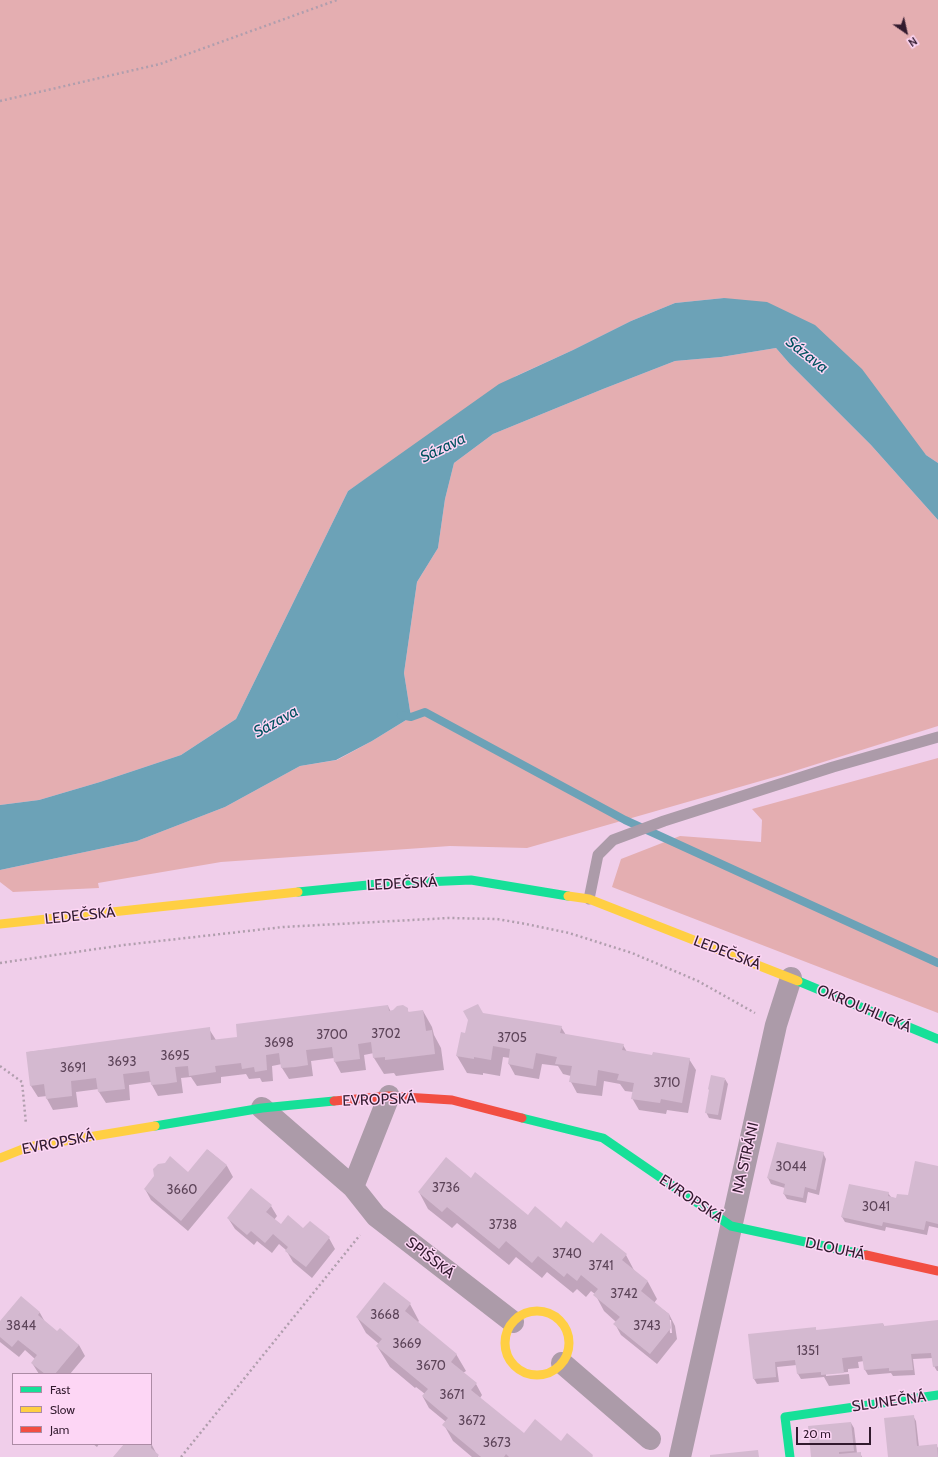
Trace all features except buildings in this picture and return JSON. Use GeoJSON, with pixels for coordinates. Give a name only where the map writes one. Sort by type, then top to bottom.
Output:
{"type":"FeatureCollection","features":[{"type":"Feature","properties":{"kind":"street","name":"LEDEČSKÁ"},"geometry":{"type":"LineString","coordinates":[[0,924],[378,884],[471,880],[589,899],[791,978]]}},
{"type":"Feature","properties":{"kind":"street","name":"NA STRÁNI"},"geometry":{"type":"LineString","coordinates":[[680,1457],[776,1025],[791,978]]}},
{"type":"Feature","properties":{"kind":"street","name":"OKROUHLICKÁ"},"geometry":{"type":"LineString","coordinates":[[791,978],[938,1039]]}},
{"type":"Feature","properties":{"kind":"street","name":"EVROPSKÁ"},"geometry":{"type":"LineString","coordinates":[[0,1158],[28,1147],[262,1108],[390,1096],[452,1100],[603,1138],[731,1226]]}},
{"type":"Feature","properties":{"kind":"street"},"geometry":{"type":"LineString","coordinates":[[353,1187],[390,1096]]}},
{"type":"Feature","properties":{"kind":"street","name":"SPIŠSKÁ"},"geometry":{"type":"LineString","coordinates":[[262,1108],[353,1187],[376,1216],[513,1322]]}},
{"type":"Feature","properties":{"kind":"street","name":"DLOUHÁ"},"geometry":{"type":"LineString","coordinates":[[731,1226],[938,1271]]}},
{"type":"Feature","properties":{"kind":"street"},"geometry":{"type":"LineString","coordinates":[[532,1312],[547,1313],[560,1321],[567,1334],[568,1342],[566,1357],[562,1363],[551,1372],[538,1375],[525,1373],[514,1366],[505,1348],[506,1334],[513,1322],[518,1317],[532,1312]]}},
{"type":"Feature","properties":{"kind":"street"},"geometry":{"type":"LineString","coordinates":[[562,1363],[650,1439]]}},
{"type":"Feature","properties":{"kind":"street","name":"SLUNEČNÁ"},"geometry":{"type":"LineString","coordinates":[[790,1457],[785,1417],[938,1395]]}},
{"type":"Feature","properties":{"kind":"lane"},"geometry":{"type":"LineString","coordinates":[[589,899],[598,855],[613,840],[664,821],[833,766],[938,737]]}},
{"type":"Feature","properties":{"kind":"path"},"geometry":{"type":"LineString","coordinates":[[0,101],[160,64],[337,0]]}},
{"type":"Feature","properties":{"kind":"path"},"geometry":{"type":"LineString","coordinates":[[0,963],[124,945],[283,927],[449,918],[497,919],[569,933],[632,953],[698,981],[776,1025]]}},
{"type":"Feature","properties":{"kind":"path"},"geometry":{"type":"LineString","coordinates":[[0,1066],[22,1082],[28,1147]]}},
{"type":"Feature","properties":{"kind":"path"},"geometry":{"type":"LineString","coordinates":[[181,1457],[376,1216]]}},
{"type":"Feature","properties":{"kind":"shaded area"},"geometry":{"type":"Polygon","coordinates":[[[0,0],[938,0],[938,463],[724,298],[675,303],[631,321],[516,376],[348,491],[236,719],[181,755],[100,782],[39,800],[0,805],[0,0]]]}},
{"type":"Feature","properties":{"kind":"shaded area"},"geometry":{"type":"Polygon","coordinates":[[[776,348],[789,363],[871,445],[938,520],[938,726],[785,774],[527,848],[450,846],[221,862],[98,883],[99,888],[13,892],[0,882],[0,870],[137,841],[225,807],[300,766],[337,760],[411,717],[404,673],[417,582],[438,548],[445,499],[454,463],[493,434],[675,361],[721,357],[776,348]]]}},
{"type":"Feature","properties":{"kind":"shaded area"},"geometry":{"type":"Polygon","coordinates":[[[938,758],[938,1013],[612,887],[621,859],[680,836],[761,842],[762,820],[752,809],[938,758]]]}},
{"type":"Feature","properties":{"kind":"water","name":"Sázava"},"geometry":{"type":"Polygon","coordinates":[[[724,298],[767,302],[815,325],[862,369],[926,455],[938,463],[938,520],[871,445],[789,363],[776,348],[721,357],[675,361],[493,434],[454,463],[445,499],[438,548],[417,582],[404,673],[411,717],[372,741],[336,760],[300,766],[225,807],[137,841],[0,870],[0,805],[39,800],[100,782],[181,755],[236,719],[348,491],[499,384],[631,321],[675,303],[724,298]]]}},
{"type":"Feature","properties":{"kind":"waterway"},"geometry":{"type":"LineString","coordinates":[[401,715],[411,717],[425,712],[625,820],[938,963]]}},
{"type":"Feature","properties":{"kind":"traffic: fast"},"geometry":{"type":"LineString","coordinates":[[298,892],[378,884],[471,880],[568,896]]}},
{"type":"Feature","properties":{"kind":"traffic: fast"},"geometry":{"type":"LineString","coordinates":[[798,981],[938,1039]]}},
{"type":"Feature","properties":{"kind":"traffic: fast"},"geometry":{"type":"LineString","coordinates":[[155,1126],[262,1108],[334,1101]]}},
{"type":"Feature","properties":{"kind":"traffic: fast"},"geometry":{"type":"LineString","coordinates":[[522,1118],[603,1138],[731,1226],[866,1255]]}},
{"type":"Feature","properties":{"kind":"traffic: fast"},"geometry":{"type":"LineString","coordinates":[[790,1457],[785,1417],[938,1395]]}},
{"type":"Feature","properties":{"kind":"traffic: slow"},"geometry":{"type":"LineString","coordinates":[[0,924],[298,892]]}},
{"type":"Feature","properties":{"kind":"traffic: slow"},"geometry":{"type":"LineString","coordinates":[[568,896],[589,899],[798,981]]}},
{"type":"Feature","properties":{"kind":"traffic: slow"},"geometry":{"type":"LineString","coordinates":[[0,1158],[28,1147],[155,1126]]}},
{"type":"Feature","properties":{"kind":"traffic: slow"},"geometry":{"type":"LineString","coordinates":[[537,1311],[549,1314],[560,1320],[566,1331],[569,1343],[566,1355],[560,1366],[549,1372],[537,1375],[525,1372],[514,1366],[508,1355],[505,1343],[508,1331],[514,1320],[525,1314],[537,1311]]}},
{"type":"Feature","properties":{"kind":"traffic: jam"},"geometry":{"type":"LineString","coordinates":[[334,1101],[389,1096],[452,1100],[522,1118]]}},
{"type":"Feature","properties":{"kind":"traffic: jam"},"geometry":{"type":"LineString","coordinates":[[866,1255],[938,1271]]}}]}
